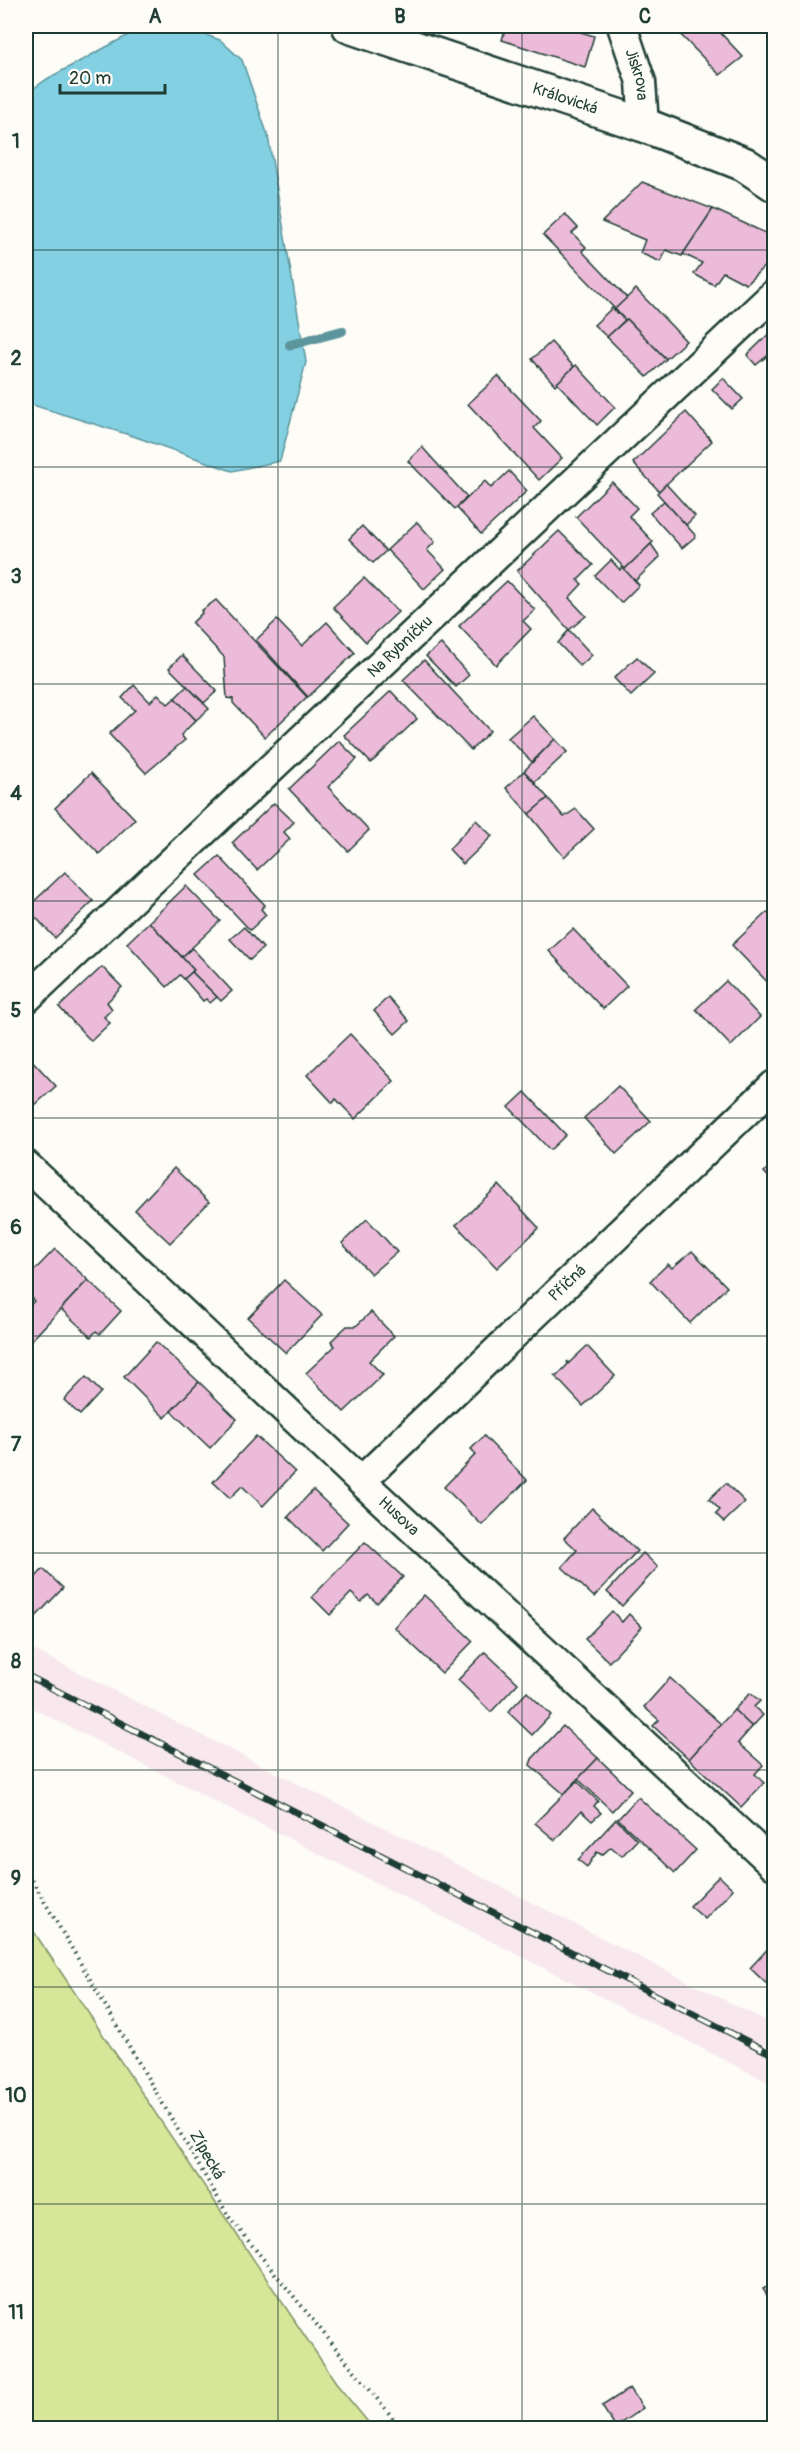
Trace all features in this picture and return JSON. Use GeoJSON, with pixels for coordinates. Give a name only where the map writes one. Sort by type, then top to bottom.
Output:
{"type":"FeatureCollection","features":[{"type":"Feature","properties":{"kind":"main road","name":"Královická"},"geometry":{"type":"LineString","coordinates":[[349,26],[644,125],[744,164],[774,184]]}},
{"type":"Feature","properties":{"kind":"street","name":"Jiskrova"},"geometry":{"type":"LineString","coordinates":[[622,26],[641,82],[644,125]]}},
{"type":"Feature","properties":{"kind":"street","name":"Na Rybníčku"},"geometry":{"type":"LineString","coordinates":[[26,999],[774,294]]}},
{"type":"Feature","properties":{"kind":"street","name":"Příčná"},"geometry":{"type":"LineString","coordinates":[[361,1481],[774,1085]]}},
{"type":"Feature","properties":{"kind":"street","name":"Husova"},"geometry":{"type":"LineString","coordinates":[[26,1165],[361,1481],[774,1865]]}},
{"type":"Feature","properties":{"kind":"path","name":"Zípecká"},"geometry":{"type":"LineString","coordinates":[[26,1870],[229,2217],[400,2428]]}},
{"type":"Feature","properties":{"kind":"shaded area"},"geometry":{"type":"Polygon","coordinates":[[[26,1646],[774,2025],[774,2085],[26,1705],[26,1646]]]}},
{"type":"Feature","properties":{"kind":"green space"},"geometry":{"type":"Polygon","coordinates":[[[26,1920],[339,2387],[373,2428],[26,2428],[26,1920]]]}},
{"type":"Feature","properties":{"kind":"water"},"geometry":{"type":"Polygon","coordinates":[[[145,26],[180,26],[220,40],[242,60],[268,136],[306,362],[280,461],[232,471],[133,436],[26,403],[26,94],[47,79],[145,26]]]}},
{"type":"Feature","properties":{"kind":"building"},"geometry":{"type":"Polygon","coordinates":[[[506,26],[561,26],[594,36],[585,67],[502,40],[506,26]]]}},
{"type":"Feature","properties":{"kind":"building"},"geometry":{"type":"Polygon","coordinates":[[[679,26],[714,26],[743,57],[720,75],[675,29],[679,26]]]}},
{"type":"Feature","properties":{"kind":"building"},"geometry":{"type":"Polygon","coordinates":[[[642,182],[713,209],[682,256],[666,250],[661,262],[640,253],[645,240],[602,222],[642,182]]]}},
{"type":"Feature","properties":{"kind":"building"},"geometry":{"type":"Polygon","coordinates":[[[713,209],[774,237],[774,257],[746,284],[723,272],[714,285],[694,274],[702,263],[683,254],[713,209]]]}},
{"type":"Feature","properties":{"kind":"building"},"geometry":{"type":"Polygon","coordinates":[[[565,214],[578,228],[572,233],[586,247],[582,251],[627,298],[615,309],[543,235],[565,214]]]}},
{"type":"Feature","properties":{"kind":"building"},"geometry":{"type":"Polygon","coordinates":[[[636,289],[686,341],[666,359],[615,309],[636,289]]]}},
{"type":"Feature","properties":{"kind":"building"},"geometry":{"type":"Polygon","coordinates":[[[612,308],[625,320],[607,337],[594,325],[612,308]]]}},
{"type":"Feature","properties":{"kind":"building"},"geometry":{"type":"Polygon","coordinates":[[[627,319],[666,359],[647,377],[607,337],[627,319]]]}},
{"type":"Feature","properties":{"kind":"building"},"geometry":{"type":"Polygon","coordinates":[[[774,329],[774,355],[772,352],[756,365],[747,355],[774,329]]]}},
{"type":"Feature","properties":{"kind":"building"},"geometry":{"type":"Polygon","coordinates":[[[551,342],[574,367],[555,385],[532,359],[551,342]]]}},
{"type":"Feature","properties":{"kind":"building"},"geometry":{"type":"Polygon","coordinates":[[[576,365],[615,407],[597,425],[557,383],[576,365]]]}},
{"type":"Feature","properties":{"kind":"building"},"geometry":{"type":"Polygon","coordinates":[[[498,376],[541,421],[534,428],[562,458],[539,480],[468,404],[498,376]]]}},
{"type":"Feature","properties":{"kind":"building"},"geometry":{"type":"Polygon","coordinates":[[[723,378],[743,399],[732,409],[712,389],[723,378]]]}},
{"type":"Feature","properties":{"kind":"building"},"geometry":{"type":"Polygon","coordinates":[[[686,412],[712,441],[659,491],[633,463],[686,412]]]}},
{"type":"Feature","properties":{"kind":"building"},"geometry":{"type":"Polygon","coordinates":[[[422,447],[467,497],[455,509],[408,461],[422,447]]]}},
{"type":"Feature","properties":{"kind":"building"},"geometry":{"type":"Polygon","coordinates":[[[509,471],[527,491],[481,534],[457,508],[485,481],[491,488],[509,471]]]}},
{"type":"Feature","properties":{"kind":"building"},"geometry":{"type":"Polygon","coordinates":[[[612,482],[637,508],[629,516],[653,542],[625,569],[576,517],[612,482]]]}},
{"type":"Feature","properties":{"kind":"building"},"geometry":{"type":"Polygon","coordinates":[[[666,484],[695,516],[686,525],[657,493],[666,484]]]}},
{"type":"Feature","properties":{"kind":"building"},"geometry":{"type":"Polygon","coordinates":[[[664,501],[696,536],[682,548],[650,513],[664,501]]]}},
{"type":"Feature","properties":{"kind":"building"},"geometry":{"type":"Polygon","coordinates":[[[417,522],[435,542],[427,550],[445,569],[424,589],[387,550],[417,522]]]}},
{"type":"Feature","properties":{"kind":"building"},"geometry":{"type":"Polygon","coordinates":[[[362,526],[386,551],[373,563],[349,539],[362,526]]]}},
{"type":"Feature","properties":{"kind":"building"},"geometry":{"type":"Polygon","coordinates":[[[559,531],[593,565],[578,580],[582,584],[569,598],[586,616],[569,630],[517,571],[559,531]]]}},
{"type":"Feature","properties":{"kind":"building"},"geometry":{"type":"Polygon","coordinates":[[[651,544],[660,557],[635,581],[624,570],[651,544]]]}},
{"type":"Feature","properties":{"kind":"building"},"geometry":{"type":"Polygon","coordinates":[[[611,560],[620,570],[622,567],[639,585],[621,603],[595,576],[611,560]]]}},
{"type":"Feature","properties":{"kind":"building"},"geometry":{"type":"Polygon","coordinates":[[[364,578],[398,612],[366,642],[333,607],[364,578]]]}},
{"type":"Feature","properties":{"kind":"building"},"geometry":{"type":"Polygon","coordinates":[[[507,581],[535,610],[523,621],[531,629],[496,665],[459,626],[507,581]]]}},
{"type":"Feature","properties":{"kind":"building"},"geometry":{"type":"Polygon","coordinates":[[[216,600],[307,697],[265,737],[233,703],[233,699],[227,698],[224,657],[192,623],[202,613],[201,611],[216,600]]]}},
{"type":"Feature","properties":{"kind":"building"},"geometry":{"type":"Polygon","coordinates":[[[277,620],[302,646],[327,622],[355,653],[308,697],[256,640],[277,620]]]}},
{"type":"Feature","properties":{"kind":"building"},"geometry":{"type":"Polygon","coordinates":[[[569,630],[592,655],[580,666],[558,643],[569,630]]]}},
{"type":"Feature","properties":{"kind":"building"},"geometry":{"type":"Polygon","coordinates":[[[441,644],[469,675],[456,687],[426,656],[441,644]]]}},
{"type":"Feature","properties":{"kind":"building"},"geometry":{"type":"Polygon","coordinates":[[[182,655],[217,691],[204,703],[169,668],[182,655]]]}},
{"type":"Feature","properties":{"kind":"building"},"geometry":{"type":"Polygon","coordinates":[[[637,657],[654,674],[631,696],[614,678],[637,657]]]}},
{"type":"Feature","properties":{"kind":"building"},"geometry":{"type":"Polygon","coordinates":[[[424,660],[490,731],[471,750],[403,680],[424,660]]]}},
{"type":"Feature","properties":{"kind":"building"},"geometry":{"type":"Polygon","coordinates":[[[134,685],[150,702],[158,694],[168,704],[175,698],[196,720],[181,735],[185,740],[146,773],[109,734],[135,710],[122,698],[134,685]]]}},
{"type":"Feature","properties":{"kind":"building"},"geometry":{"type":"Polygon","coordinates":[[[187,686],[209,709],[196,720],[175,698],[187,686]]]}},
{"type":"Feature","properties":{"kind":"building"},"geometry":{"type":"Polygon","coordinates":[[[391,691],[417,719],[371,763],[344,735],[391,691]]]}},
{"type":"Feature","properties":{"kind":"building"},"geometry":{"type":"Polygon","coordinates":[[[533,716],[555,739],[532,762],[508,738],[533,716]]]}},
{"type":"Feature","properties":{"kind":"building"},"geometry":{"type":"Polygon","coordinates":[[[555,739],[567,752],[535,782],[524,771],[555,739]]]}},
{"type":"Feature","properties":{"kind":"building"},"geometry":{"type":"Polygon","coordinates":[[[339,741],[357,759],[328,787],[369,830],[348,851],[289,789],[339,741]]]}},
{"type":"Feature","properties":{"kind":"building"},"geometry":{"type":"Polygon","coordinates":[[[524,771],[548,798],[529,814],[506,788],[524,771]]]}},
{"type":"Feature","properties":{"kind":"building"},"geometry":{"type":"Polygon","coordinates":[[[91,773],[135,819],[99,854],[55,808],[91,773]]]}},
{"type":"Feature","properties":{"kind":"building"},"geometry":{"type":"Polygon","coordinates":[[[548,798],[564,817],[576,809],[594,829],[564,857],[529,814],[548,798]]]}},
{"type":"Feature","properties":{"kind":"building"},"geometry":{"type":"Polygon","coordinates":[[[274,803],[294,822],[284,832],[290,839],[257,870],[232,843],[274,803]]]}},
{"type":"Feature","properties":{"kind":"building"},"geometry":{"type":"Polygon","coordinates":[[[476,820],[492,836],[463,864],[449,849],[476,820]]]}},
{"type":"Feature","properties":{"kind":"building"},"geometry":{"type":"Polygon","coordinates":[[[219,856],[265,905],[261,909],[266,915],[250,930],[198,875],[219,856]]]}},
{"type":"Feature","properties":{"kind":"building"},"geometry":{"type":"Polygon","coordinates":[[[65,872],[93,901],[55,938],[27,908],[65,872]]]}},
{"type":"Feature","properties":{"kind":"building"},"geometry":{"type":"Polygon","coordinates":[[[186,886],[220,921],[182,957],[149,922],[186,886]]]}},
{"type":"Feature","properties":{"kind":"building"},"geometry":{"type":"Polygon","coordinates":[[[767,912],[774,920],[774,989],[732,945],[767,912]]]}},
{"type":"Feature","properties":{"kind":"building"},"geometry":{"type":"Polygon","coordinates":[[[149,922],[194,970],[184,979],[180,975],[167,987],[127,943],[149,922]]]}},
{"type":"Feature","properties":{"kind":"building"},"geometry":{"type":"Polygon","coordinates":[[[244,927],[263,948],[250,960],[230,939],[244,927]]]}},
{"type":"Feature","properties":{"kind":"building"},"geometry":{"type":"Polygon","coordinates":[[[573,929],[627,986],[603,1009],[549,951],[573,929]]]}},
{"type":"Feature","properties":{"kind":"building"},"geometry":{"type":"Polygon","coordinates":[[[192,948],[232,991],[221,1001],[192,972],[194,970],[182,957],[192,948]]]}},
{"type":"Feature","properties":{"kind":"building"},"geometry":{"type":"Polygon","coordinates":[[[102,967],[122,987],[107,1002],[112,1009],[104,1017],[110,1023],[91,1041],[59,1007],[102,967]]]}},
{"type":"Feature","properties":{"kind":"building"},"geometry":{"type":"Polygon","coordinates":[[[192,972],[217,997],[210,1003],[206,999],[203,1001],[184,979],[192,972]]]}},
{"type":"Feature","properties":{"kind":"building"},"geometry":{"type":"Polygon","coordinates":[[[726,981],[760,1017],[731,1046],[696,1009],[726,981]]]}},
{"type":"Feature","properties":{"kind":"building"},"geometry":{"type":"Polygon","coordinates":[[[388,997],[409,1021],[395,1034],[374,1011],[388,997]]]}},
{"type":"Feature","properties":{"kind":"building"},"geometry":{"type":"Polygon","coordinates":[[[350,1034],[394,1081],[355,1119],[336,1099],[333,1103],[307,1075],[350,1034]]]}},
{"type":"Feature","properties":{"kind":"building"},"geometry":{"type":"Polygon","coordinates":[[[26,1054],[56,1086],[26,1113],[26,1054]]]}},
{"type":"Feature","properties":{"kind":"building"},"geometry":{"type":"Polygon","coordinates":[[[618,1086],[651,1121],[616,1154],[584,1118],[618,1086]]]}},
{"type":"Feature","properties":{"kind":"building"},"geometry":{"type":"Polygon","coordinates":[[[525,1092],[566,1135],[550,1150],[509,1107],[525,1092]]]}},
{"type":"Feature","properties":{"kind":"building"},"geometry":{"type":"Polygon","coordinates":[[[774,1162],[774,1183],[764,1172],[774,1162]]]}},
{"type":"Feature","properties":{"kind":"building"},"geometry":{"type":"Polygon","coordinates":[[[174,1168],[209,1202],[170,1243],[135,1210],[174,1168]]]}},
{"type":"Feature","properties":{"kind":"building"},"geometry":{"type":"Polygon","coordinates":[[[499,1185],[539,1228],[497,1268],[456,1225],[499,1185]]]}},
{"type":"Feature","properties":{"kind":"building"},"geometry":{"type":"Polygon","coordinates":[[[367,1219],[397,1252],[371,1274],[342,1243],[367,1219]]]}},
{"type":"Feature","properties":{"kind":"building"},"geometry":{"type":"Polygon","coordinates":[[[55,1249],[88,1280],[26,1346],[26,1310],[34,1301],[26,1292],[26,1279],[55,1249]]]}},
{"type":"Feature","properties":{"kind":"building"},"geometry":{"type":"Polygon","coordinates":[[[692,1251],[727,1287],[690,1323],[650,1281],[668,1264],[672,1268],[692,1251]]]}},
{"type":"Feature","properties":{"kind":"building"},"geometry":{"type":"Polygon","coordinates":[[[88,1280],[121,1311],[100,1334],[96,1331],[91,1337],[61,1309],[88,1280]]]}},
{"type":"Feature","properties":{"kind":"building"},"geometry":{"type":"Polygon","coordinates":[[[284,1280],[322,1315],[286,1353],[248,1318],[284,1280]]]}},
{"type":"Feature","properties":{"kind":"building"},"geometry":{"type":"Polygon","coordinates":[[[371,1312],[394,1336],[369,1361],[383,1375],[344,1412],[306,1373],[335,1346],[331,1341],[347,1326],[356,1326],[371,1312]]]}},
{"type":"Feature","properties":{"kind":"building"},"geometry":{"type":"Polygon","coordinates":[[[156,1342],[199,1382],[165,1418],[124,1377],[156,1342]]]}},
{"type":"Feature","properties":{"kind":"building"},"geometry":{"type":"Polygon","coordinates":[[[587,1346],[615,1376],[583,1406],[554,1375],[557,1376],[568,1364],[567,1361],[569,1363],[587,1346]]]}},
{"type":"Feature","properties":{"kind":"building"},"geometry":{"type":"Polygon","coordinates":[[[86,1377],[101,1392],[80,1415],[64,1400],[86,1377]]]}},
{"type":"Feature","properties":{"kind":"building"},"geometry":{"type":"Polygon","coordinates":[[[199,1382],[237,1419],[210,1448],[171,1411],[199,1382]]]}},
{"type":"Feature","properties":{"kind":"building"},"geometry":{"type":"Polygon","coordinates":[[[256,1436],[295,1472],[263,1506],[242,1486],[230,1498],[213,1482],[256,1436]]]}},
{"type":"Feature","properties":{"kind":"building"},"geometry":{"type":"Polygon","coordinates":[[[484,1436],[527,1480],[482,1525],[444,1487],[476,1454],[471,1449],[484,1436]]]}},
{"type":"Feature","properties":{"kind":"building"},"geometry":{"type":"Polygon","coordinates":[[[726,1483],[745,1502],[724,1522],[716,1514],[720,1510],[709,1499],[726,1483]]]}},
{"type":"Feature","properties":{"kind":"building"},"geometry":{"type":"Polygon","coordinates":[[[313,1490],[348,1523],[322,1551],[288,1517],[313,1490]]]}},
{"type":"Feature","properties":{"kind":"building"},"geometry":{"type":"Polygon","coordinates":[[[592,1508],[637,1551],[594,1597],[562,1567],[577,1550],[564,1538],[592,1508]]]}},
{"type":"Feature","properties":{"kind":"building"},"geometry":{"type":"Polygon","coordinates":[[[365,1542],[403,1577],[377,1603],[368,1595],[361,1602],[351,1593],[330,1615],[312,1597],[365,1542]]]}},
{"type":"Feature","properties":{"kind":"building"},"geometry":{"type":"Polygon","coordinates":[[[643,1553],[658,1567],[622,1606],[607,1592],[643,1553]]]}},
{"type":"Feature","properties":{"kind":"building"},"geometry":{"type":"Polygon","coordinates":[[[43,1569],[63,1588],[26,1627],[26,1588],[43,1569]]]}},
{"type":"Feature","properties":{"kind":"building"},"geometry":{"type":"Polygon","coordinates":[[[424,1595],[473,1641],[442,1673],[394,1627],[424,1595]]]}},
{"type":"Feature","properties":{"kind":"building"},"geometry":{"type":"Polygon","coordinates":[[[612,1611],[622,1622],[629,1614],[642,1627],[609,1662],[585,1639],[612,1611]]]}},
{"type":"Feature","properties":{"kind":"building"},"geometry":{"type":"Polygon","coordinates":[[[485,1652],[518,1683],[491,1712],[458,1680],[485,1652]]]}},
{"type":"Feature","properties":{"kind":"building"},"geometry":{"type":"Polygon","coordinates":[[[670,1678],[721,1724],[689,1759],[653,1726],[659,1720],[644,1707],[670,1678]]]}},
{"type":"Feature","properties":{"kind":"building"},"geometry":{"type":"Polygon","coordinates":[[[527,1692],[551,1715],[532,1735],[508,1712],[527,1692]]]}},
{"type":"Feature","properties":{"kind":"building"},"geometry":{"type":"Polygon","coordinates":[[[750,1693],[760,1701],[754,1707],[763,1715],[752,1727],[734,1710],[750,1693]]]}},
{"type":"Feature","properties":{"kind":"building"},"geometry":{"type":"Polygon","coordinates":[[[734,1710],[752,1727],[738,1743],[763,1765],[755,1774],[764,1783],[741,1807],[689,1759],[734,1710]]]}},
{"type":"Feature","properties":{"kind":"building"},"geometry":{"type":"Polygon","coordinates":[[[563,1726],[598,1758],[564,1794],[530,1765],[532,1759],[563,1726]]]}},
{"type":"Feature","properties":{"kind":"building"},"geometry":{"type":"Polygon","coordinates":[[[598,1758],[631,1790],[612,1811],[578,1779],[598,1758]]]}},
{"type":"Feature","properties":{"kind":"building"},"geometry":{"type":"Polygon","coordinates":[[[577,1781],[598,1801],[594,1806],[601,1813],[592,1821],[581,1811],[555,1840],[535,1823],[577,1781]]]}},
{"type":"Feature","properties":{"kind":"building"},"geometry":{"type":"Polygon","coordinates":[[[638,1797],[696,1850],[675,1873],[618,1819],[638,1797]]]}},
{"type":"Feature","properties":{"kind":"building"},"geometry":{"type":"Polygon","coordinates":[[[616,1819],[637,1840],[622,1856],[611,1847],[602,1855],[597,1852],[587,1867],[578,1860],[616,1819]]]}},
{"type":"Feature","properties":{"kind":"building"},"geometry":{"type":"Polygon","coordinates":[[[719,1876],[733,1889],[705,1919],[690,1906],[719,1876]]]}},
{"type":"Feature","properties":{"kind":"building"},"geometry":{"type":"Polygon","coordinates":[[[774,1942],[774,1991],[750,1968],[774,1942]]]}},
{"type":"Feature","properties":{"kind":"building"},"geometry":{"type":"Polygon","coordinates":[[[774,2282],[774,2306],[763,2289],[774,2282]]]}},
{"type":"Feature","properties":{"kind":"building"},"geometry":{"type":"Polygon","coordinates":[[[630,2388],[643,2408],[615,2427],[602,2406],[630,2388]]]}},
{"type":"Feature","properties":{"kind":"waterway"},"geometry":{"type":"LineString","coordinates":[[290,345],[342,331]]}},
{"type":"Feature","properties":{"kind":"railway"},"geometry":{"type":"LineString","coordinates":[[26,1675],[774,2055]]}}]}
